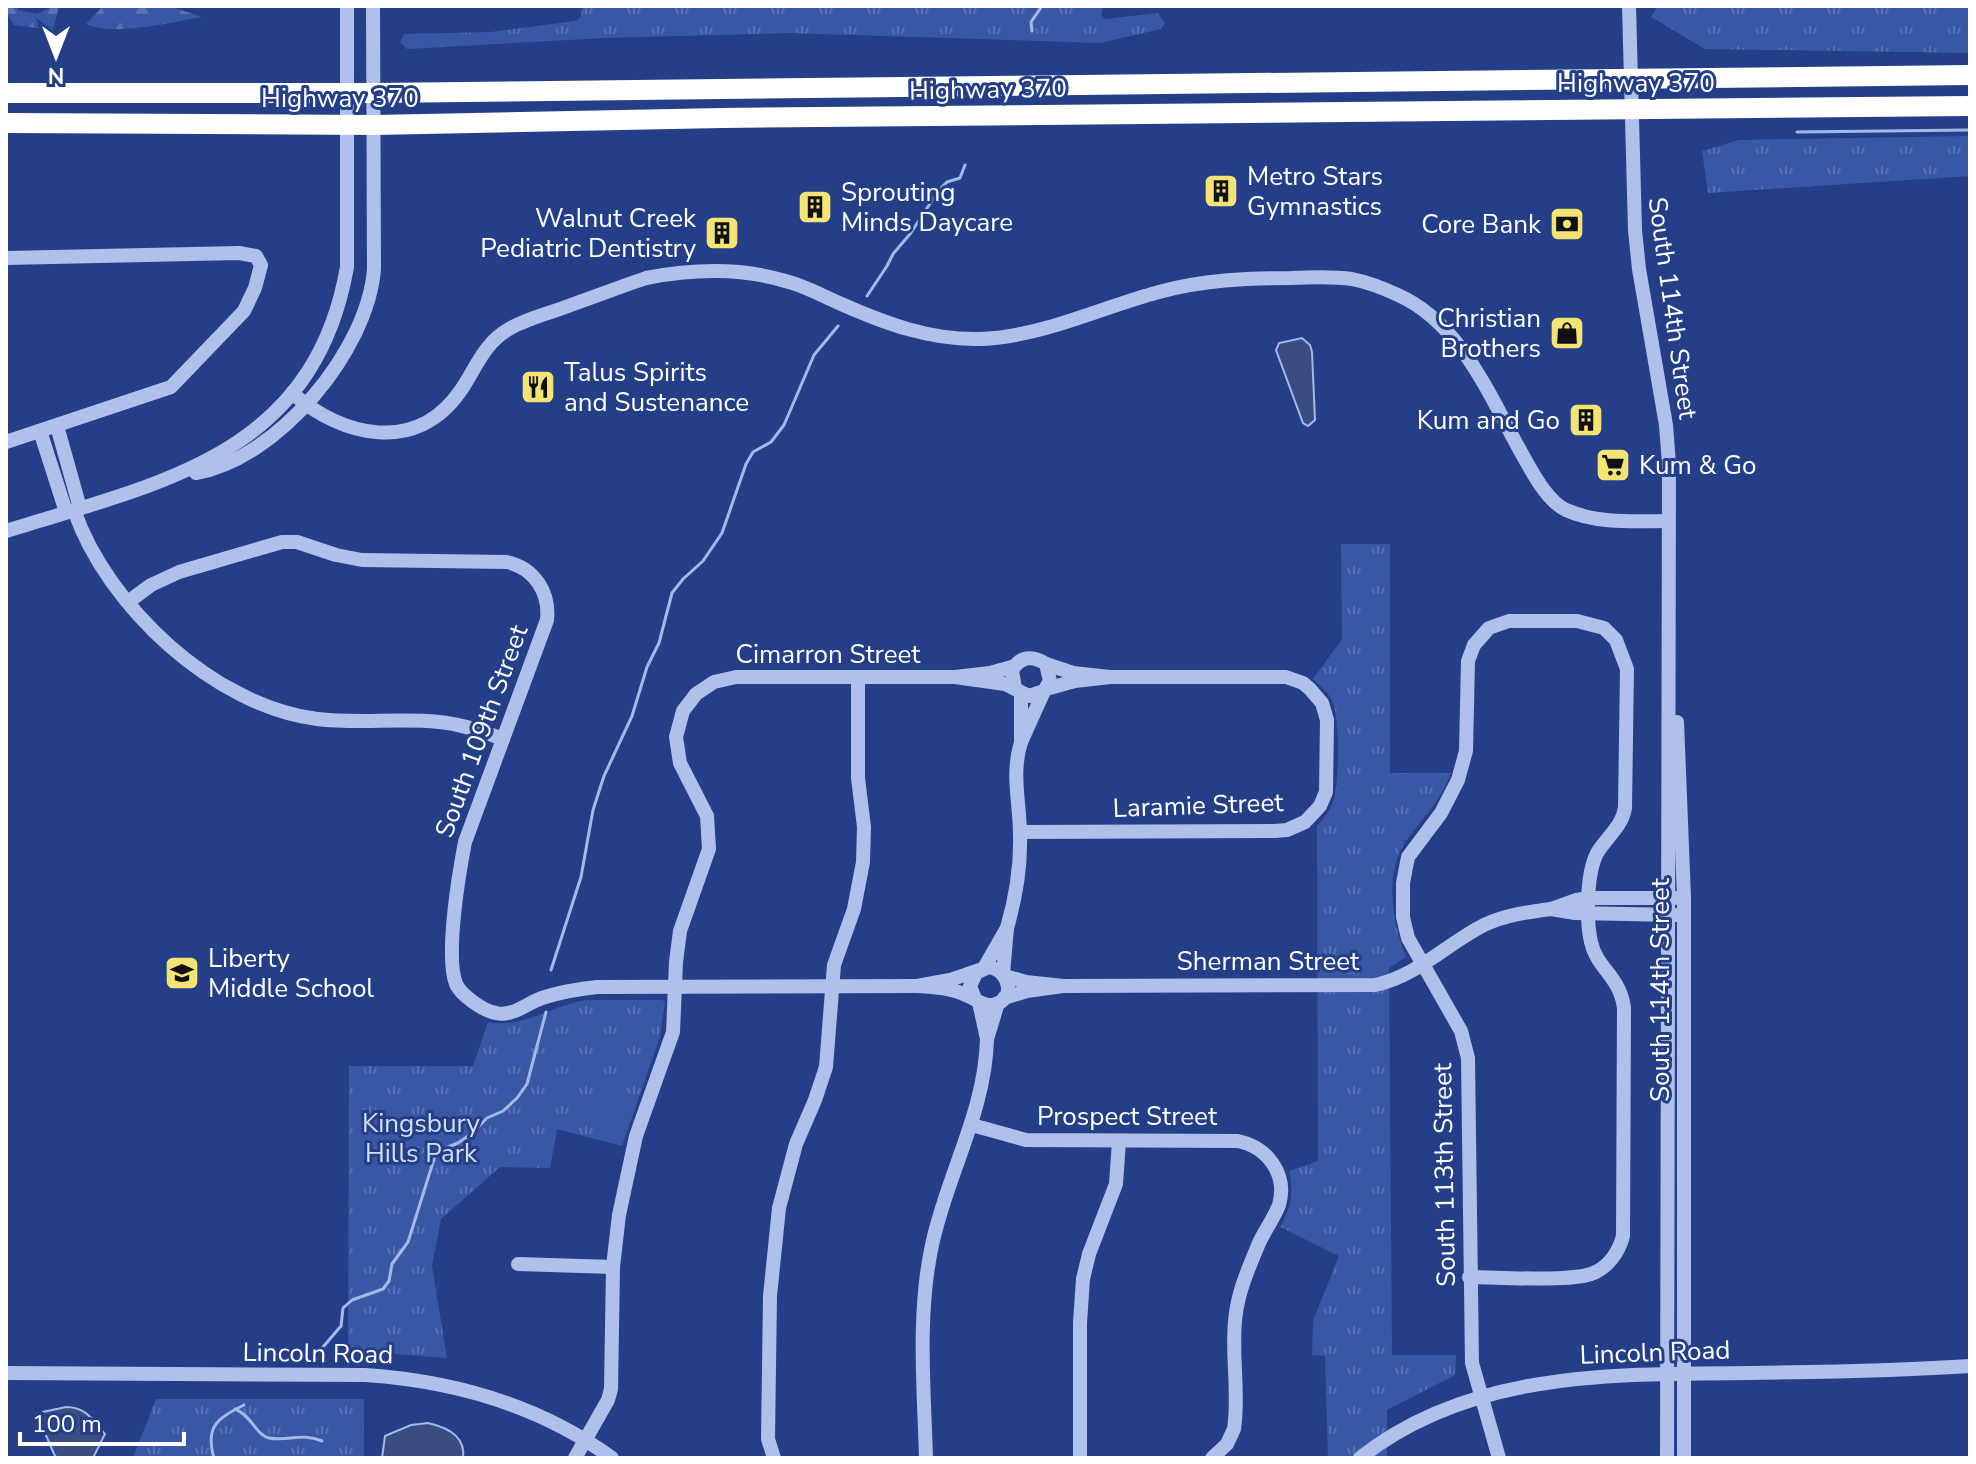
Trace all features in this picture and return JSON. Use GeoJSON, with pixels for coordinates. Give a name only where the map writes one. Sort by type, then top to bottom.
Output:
{"type":"FeatureCollection","features":[{"type":"Feature","properties":{"kind":"highway","name":"Highway 370"},"geometry":{"type":"LineString","coordinates":[[6,93],[374,93],[1970,75]]}},
{"type":"Feature","properties":{"kind":"highway","name":"Highway 370"},"geometry":{"type":"LineString","coordinates":[[6,123],[374,125],[754,117],[1970,106]]}},
{"type":"Feature","properties":{"kind":"street"},"geometry":{"type":"LineString","coordinates":[[6,531],[172,477],[205,463],[233,447],[277,411],[318,356],[341,302],[347,267],[347,6]]}},
{"type":"Feature","properties":{"kind":"street"},"geometry":{"type":"LineString","coordinates":[[172,477],[211,471],[239,460],[270,440],[306,406],[336,365],[364,316],[372,289],[373,6]]}},
{"type":"Feature","properties":{"kind":"street","name":"South 114th Street"},"geometry":{"type":"LineString","coordinates":[[1629,6],[1635,230],[1641,284],[1666,425],[1669,464],[1667,1458]]}},
{"type":"Feature","properties":{"kind":"street"},"geometry":{"type":"LineString","coordinates":[[6,258],[239,253],[256,256],[261,265],[244,311],[171,387],[6,442]]}},
{"type":"Feature","properties":{"kind":"street"},"geometry":{"type":"LineString","coordinates":[[292,393],[306,406],[353,430],[404,431],[436,416],[450,403],[480,355],[508,329],[646,278],[668,274],[728,271],[763,275],[791,282],[904,329],[928,335],[976,339],[1023,334],[1185,286],[1257,278],[1352,279],[1400,296],[1441,325],[1472,365],[1542,488],[1563,509],[1590,518],[1668,521]]}},
{"type":"Feature","properties":{"kind":"street"},"geometry":{"type":"LineString","coordinates":[[57,426],[73,510]]}},
{"type":"Feature","properties":{"kind":"street"},"geometry":{"type":"LineString","coordinates":[[40,431],[84,535],[128,602],[155,633],[222,684],[265,706],[326,720],[445,723],[503,739]]}},
{"type":"Feature","properties":{"kind":"street","name":"South 114th Street"},"geometry":{"type":"LineString","coordinates":[[1668,521],[1684,897],[1684,1458]]}},
{"type":"Feature","properties":{"kind":"street","name":"South 109th Street"},"geometry":{"type":"LineString","coordinates":[[128,602],[151,585],[179,572],[287,541],[355,559],[499,561],[516,564],[528,572],[544,593],[547,620],[465,842],[459,871],[453,963],[457,985],[473,1002],[496,1013],[515,1012],[537,1000],[574,989],[677,987]]}},
{"type":"Feature","properties":{"kind":"street","name":"South 113th Street"},"geometry":{"type":"LineString","coordinates":[[1499,1458],[1472,1363],[1468,1058],[1461,1031],[1408,938],[1404,924],[1404,872],[1413,849],[1448,802],[1461,770],[1467,739],[1468,661],[1481,636],[1489,628],[1509,621],[1577,621],[1604,628],[1620,646],[1627,669],[1627,798],[1621,822],[1594,857],[1589,898]]}},
{"type":"Feature","properties":{"kind":"street"},"geometry":{"type":"LineString","coordinates":[[926,1458],[926,1273],[938,1217],[982,1089],[987,1039],[1008,987],[1004,975],[1007,928],[1018,880],[1020,832],[1015,774],[1021,742],[1018,691],[1011,677],[1015,666],[1030,657],[1073,673],[1110,677]]}},
{"type":"Feature","properties":{"kind":"street"},"geometry":{"type":"LineString","coordinates":[[1021,742],[1050,675],[1046,664]]}},
{"type":"Feature","properties":{"kind":"street","name":"Cimarron Street"},"geometry":{"type":"LineString","coordinates":[[677,987],[680,931],[705,866],[710,840],[703,805],[680,763],[676,747],[678,726],[689,702],[714,682],[736,677],[955,677],[1015,666]]}},
{"type":"Feature","properties":{"kind":"street","name":"Cimarron Street"},"geometry":{"type":"LineString","coordinates":[[955,677],[994,682],[1018,691]]}},
{"type":"Feature","properties":{"kind":"street"},"geometry":{"type":"LineString","coordinates":[[1018,691],[1029,696],[1075,681],[1110,677]]}},
{"type":"Feature","properties":{"kind":"street","name":"Laramie Street"},"geometry":{"type":"LineString","coordinates":[[1020,832],[1287,830],[1305,822],[1320,806],[1327,785],[1326,709],[1310,689],[1294,679],[1110,677]]}},
{"type":"Feature","properties":{"kind":"street"},"geometry":{"type":"LineString","coordinates":[[774,1458],[768,1432],[769,1314],[774,1245],[790,1163],[826,1067],[836,956],[857,896],[864,849],[858,778],[858,678]]}},
{"type":"Feature","properties":{"kind":"street","name":"Sherman Street"},"geometry":{"type":"LineString","coordinates":[[1004,975],[1026,982],[1063,986],[1362,986],[1384,983],[1486,925],[1516,914],[1551,909],[1589,898],[1684,897]]}},
{"type":"Feature","properties":{"kind":"street"},"geometry":{"type":"LineString","coordinates":[[1469,1277],[1572,1277],[1591,1274],[1604,1266],[1617,1251],[1624,1227],[1624,1008],[1617,983],[1594,953],[1589,935],[1589,898]]}},
{"type":"Feature","properties":{"kind":"street","name":"Sherman Street"},"geometry":{"type":"LineString","coordinates":[[1551,909],[1589,914],[1684,915]]}},
{"type":"Feature","properties":{"kind":"street"},"geometry":{"type":"LineString","coordinates":[[987,1039],[970,986],[1007,928]]}},
{"type":"Feature","properties":{"kind":"street"},"geometry":{"type":"LineString","coordinates":[[917,986],[950,980],[982,969],[993,968],[1004,975]]}},
{"type":"Feature","properties":{"kind":"street"},"geometry":{"type":"LineString","coordinates":[[575,1458],[608,1400],[611,1389],[613,1267],[625,1183],[636,1136],[673,1032],[677,987],[917,986],[950,989],[988,1005],[1001,1001]]}},
{"type":"Feature","properties":{"kind":"street","name":"Sherman Street"},"geometry":{"type":"LineString","coordinates":[[1001,1001],[1018,993],[1063,986]]}},
{"type":"Feature","properties":{"kind":"street","name":"Prospect Street"},"geometry":{"type":"LineString","coordinates":[[972,1125],[1026,1140],[1238,1141],[1259,1149],[1274,1166],[1280,1187],[1278,1206],[1259,1243],[1235,1315],[1234,1429],[1224,1448],[1212,1458]]}},
{"type":"Feature","properties":{"kind":"street"},"geometry":{"type":"LineString","coordinates":[[1080,1458],[1081,1292],[1089,1254],[1116,1184],[1119,1141]]}},
{"type":"Feature","properties":{"kind":"street"},"geometry":{"type":"LineString","coordinates":[[518,1264],[613,1267]]}},
{"type":"Feature","properties":{"kind":"street","name":"Lincoln Road"},"geometry":{"type":"LineString","coordinates":[[1360,1458],[1411,1425],[1481,1395],[1554,1381],[1684,1373],[1888,1371],[1970,1366]]}},
{"type":"Feature","properties":{"kind":"street","name":"Lincoln Road"},"geometry":{"type":"LineString","coordinates":[[6,1373],[392,1377],[502,1399],[546,1417],[586,1439],[612,1458]]}},
{"type":"Feature","properties":{"kind":"green space"},"geometry":{"type":"Polygon","coordinates":[[[6,6],[18,6],[18,10],[37,14],[59,6],[53,30],[14,25],[6,6]]]}},
{"type":"Feature","properties":{"kind":"green space"},"geometry":{"type":"Polygon","coordinates":[[[103,6],[169,6],[202,17],[127,29],[98,28],[86,24],[103,6]]]}},
{"type":"Feature","properties":{"kind":"green space"},"geometry":{"type":"Polygon","coordinates":[[[583,6],[1103,6],[1101,15],[1105,19],[1158,13],[1165,23],[1161,29],[1100,43],[789,33],[604,38],[407,49],[400,42],[404,34],[491,32],[575,21],[580,18],[583,6]]]}},
{"type":"Feature","properties":{"kind":"green space"},"geometry":{"type":"Polygon","coordinates":[[[1658,6],[1970,6],[1970,53],[1705,49],[1651,17],[1658,6]]]}},
{"type":"Feature","properties":{"kind":"green space"},"geometry":{"type":"Polygon","coordinates":[[[1970,136],[1970,176],[1708,193],[1702,151],[1739,140],[1970,136]]]}},
{"type":"Feature","properties":{"kind":"green space"},"geometry":{"type":"Polygon","coordinates":[[[1341,544],[1390,544],[1390,773],[1451,773],[1436,802],[1399,854],[1392,898],[1406,957],[1389,968],[1392,1355],[1456,1355],[1455,1375],[1387,1410],[1387,1458],[1328,1458],[1325,1356],[1312,1355],[1313,1321],[1339,1256],[1280,1227],[1290,1200],[1289,1171],[1318,1161],[1317,826],[1334,799],[1338,751],[1333,703],[1313,679],[1342,639],[1341,544]]]}},
{"type":"Feature","properties":{"kind":"green space","name":"Kingsbury Hills Park"},"geometry":{"type":"Polygon","coordinates":[[[587,1000],[665,1002],[660,1037],[622,1146],[557,1129],[550,1168],[500,1167],[441,1219],[432,1266],[447,1358],[348,1350],[349,1066],[473,1066],[488,1022],[513,1022],[587,1000]]]}},
{"type":"Feature","properties":{"kind":"green space"},"geometry":{"type":"Polygon","coordinates":[[[607,1086],[635,1095],[624,1123],[598,1114],[607,1086]]]}},
{"type":"Feature","properties":{"kind":"green space"},"geometry":{"type":"Polygon","coordinates":[[[156,1399],[364,1399],[364,1458],[133,1458],[156,1399]]]}},
{"type":"Feature","properties":{"kind":"shaded area"},"geometry":{"type":"Polygon","coordinates":[[[1302,338],[1310,345],[1312,352],[1315,420],[1308,426],[1303,423],[1276,350],[1279,343],[1302,338]]]}},
{"type":"Feature","properties":{"kind":"shaded area"},"geometry":{"type":"Polygon","coordinates":[[[66,1407],[84,1412],[105,1434],[93,1458],[57,1458],[54,1454],[39,1419],[43,1412],[66,1407]]]}},
{"type":"Feature","properties":{"kind":"shaded area"},"geometry":{"type":"Polygon","coordinates":[[[428,1423],[448,1430],[458,1438],[463,1458],[382,1458],[385,1436],[411,1425],[428,1423]]]}},
{"type":"Feature","properties":{"kind":"waterway"},"geometry":{"type":"LineString","coordinates":[[1032,31],[1031,22],[1042,6]]}},
{"type":"Feature","properties":{"kind":"waterway"},"geometry":{"type":"LineString","coordinates":[[1797,132],[1970,130]]}},
{"type":"Feature","properties":{"kind":"waterway"},"geometry":{"type":"LineString","coordinates":[[867,296],[939,190],[947,182],[960,178],[965,165]]}},
{"type":"Feature","properties":{"kind":"waterway"},"geometry":{"type":"LineString","coordinates":[[551,970],[581,877],[593,810],[659,643],[672,593],[703,561],[722,533],[746,464],[753,452],[771,442],[784,425],[814,355],[838,326]]}},
{"type":"Feature","properties":{"kind":"waterway"},"geometry":{"type":"LineString","coordinates":[[323,1347],[341,1326],[343,1308],[352,1300],[383,1289],[389,1281],[392,1264],[408,1242],[435,1156],[471,1134],[487,1118],[503,1111],[527,1084],[546,1012]]}},
{"type":"Feature","properties":{"kind":"waterway"},"geometry":{"type":"LineString","coordinates":[[214,1458],[212,1431],[220,1419],[244,1405]]}},
{"type":"Feature","properties":{"kind":"waterway"},"geometry":{"type":"LineString","coordinates":[[235,1409],[269,1438],[308,1437],[322,1441]]}},
{"type":"Feature","properties":{"kind":"place","name":"Metro Stars Gymnastics"},"geometry":{"type":"Point","coordinates":[1221,191]}},
{"type":"Feature","properties":{"kind":"place","name":"Sprouting Minds Daycare"},"geometry":{"type":"Point","coordinates":[815,207]}},
{"type":"Feature","properties":{"kind":"place","name":"Core Bank"},"geometry":{"type":"Point","coordinates":[1567,224]}},
{"type":"Feature","properties":{"kind":"place","name":"Walnut Creek Pediatric Dentistry"},"geometry":{"type":"Point","coordinates":[722,233]}},
{"type":"Feature","properties":{"kind":"place","name":"Christian Brothers"},"geometry":{"type":"Point","coordinates":[1567,333]}},
{"type":"Feature","properties":{"kind":"place","name":"Talus Spirits and Sustenance"},"geometry":{"type":"Point","coordinates":[538,387]}},
{"type":"Feature","properties":{"kind":"place","name":"Kum and Go"},"geometry":{"type":"Point","coordinates":[1586,420]}},
{"type":"Feature","properties":{"kind":"place","name":"Kum & Go"},"geometry":{"type":"Point","coordinates":[1613,465]}},
{"type":"Feature","properties":{"kind":"place","name":"Liberty Middle School"},"geometry":{"type":"Point","coordinates":[182,973]}}]}
